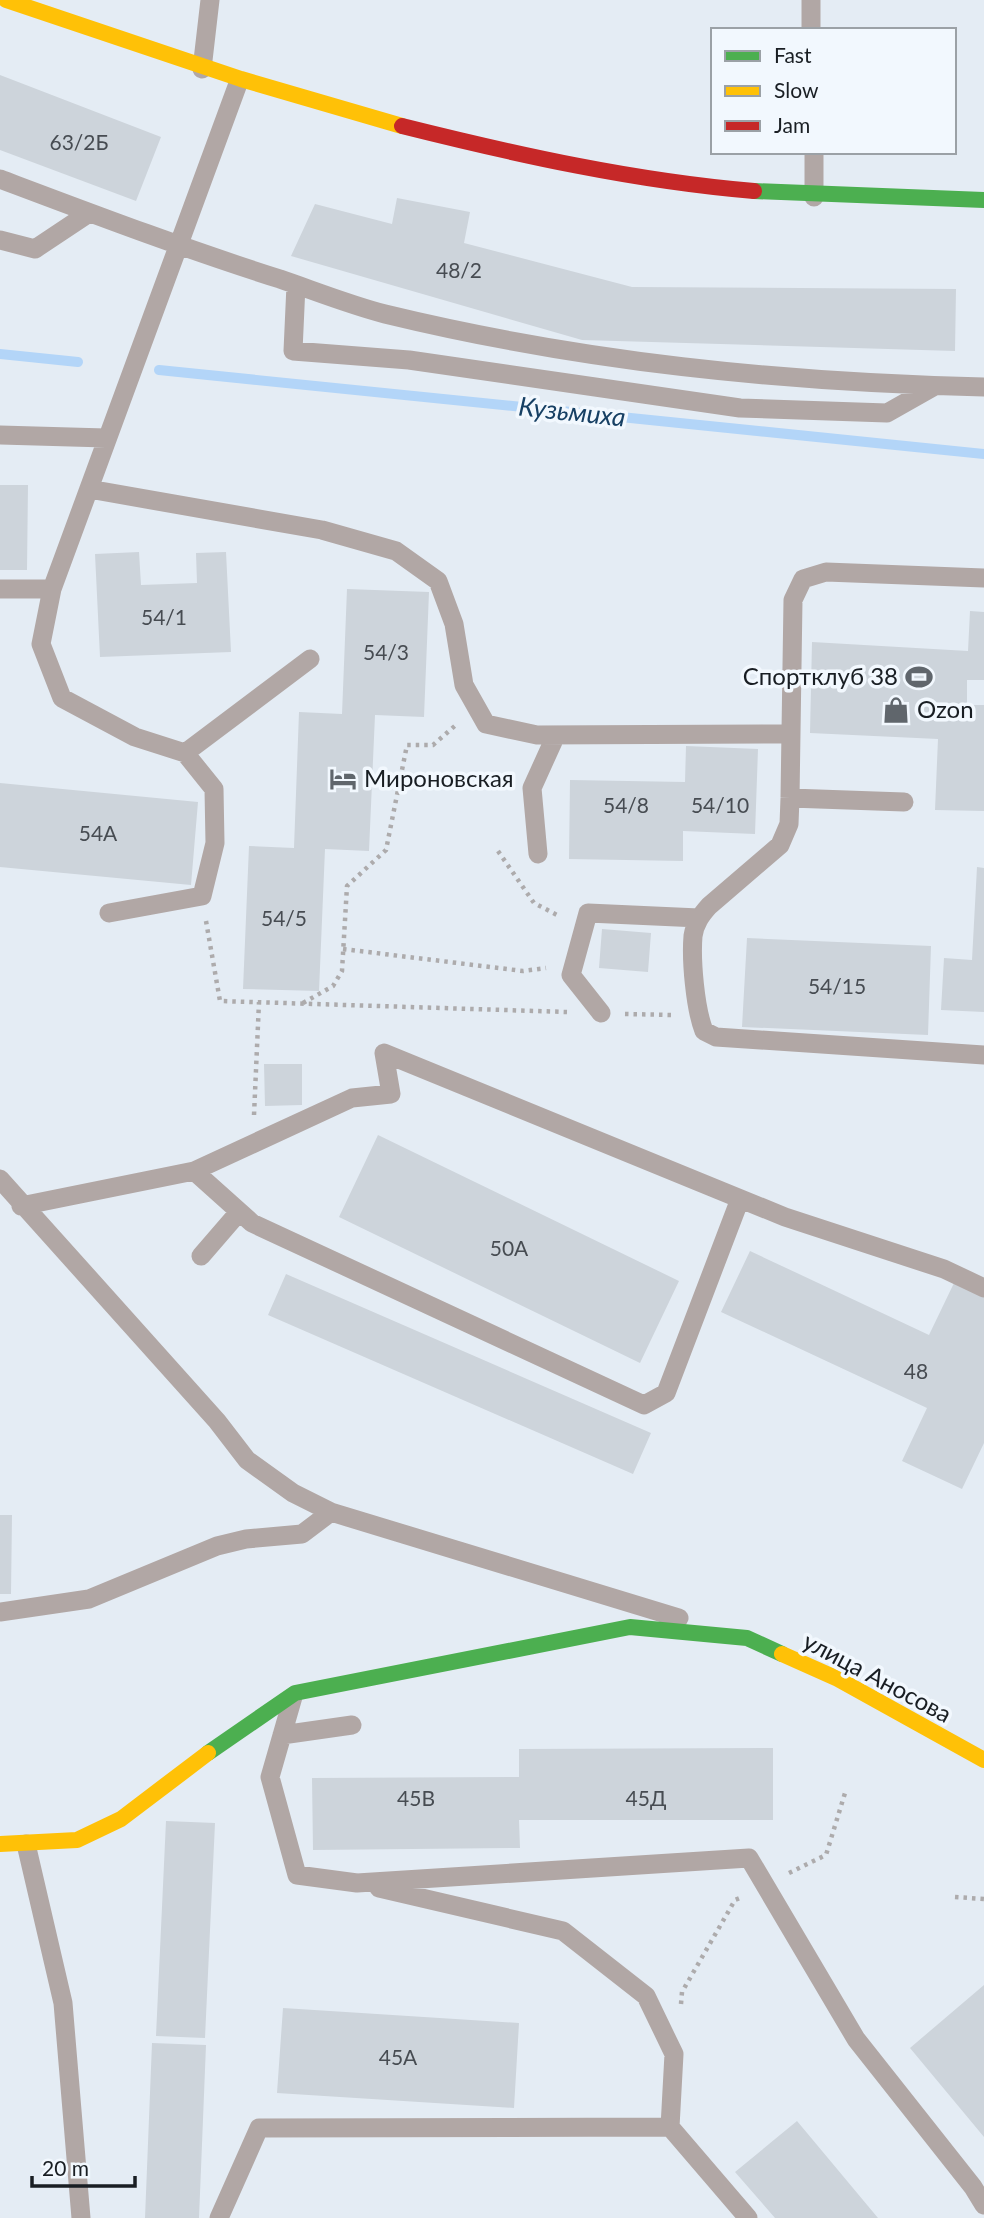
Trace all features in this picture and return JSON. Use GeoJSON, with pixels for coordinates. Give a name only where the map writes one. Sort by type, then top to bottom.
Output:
{"type":"FeatureCollection","features":[{"type":"Feature","properties":{"kind":"street"},"geometry":{"type":"LineString","coordinates":[[6,0],[239,81],[511,152],[642,178],[814,197],[984,200]]}},
{"type":"Feature","properties":{"kind":"street","name":"улица Аносова"},"geometry":{"type":"LineString","coordinates":[[295,1693],[630,1627],[747,1638],[838,1679],[984,1760]]}},
{"type":"Feature","properties":{"kind":"street"},"geometry":{"type":"LineString","coordinates":[[0,1844],[77,1840],[121,1819],[244,1725],[295,1693]]}},
{"type":"Feature","properties":{"kind":"lane"},"geometry":{"type":"LineString","coordinates":[[202,69],[210,0]]}},
{"type":"Feature","properties":{"kind":"lane"},"geometry":{"type":"LineString","coordinates":[[811,0],[811,28]]}},
{"type":"Feature","properties":{"kind":"lane"},"geometry":{"type":"LineString","coordinates":[[109,913],[202,896],[215,843],[214,789],[185,753],[135,737],[62,698],[41,643],[52,589],[239,81]]}},
{"type":"Feature","properties":{"kind":"lane"},"geometry":{"type":"LineString","coordinates":[[814,154],[814,197]]}},
{"type":"Feature","properties":{"kind":"lane"},"geometry":{"type":"LineString","coordinates":[[0,179],[178,246],[383,313],[558,352],[722,373],[984,387]]}},
{"type":"Feature","properties":{"kind":"lane"},"geometry":{"type":"LineString","coordinates":[[0,240],[35,249],[89,213]]}},
{"type":"Feature","properties":{"kind":"lane"},"geometry":{"type":"LineString","coordinates":[[296,285],[293,351],[409,360],[740,408],[887,413],[935,386]]}},
{"type":"Feature","properties":{"kind":"lane"},"geometry":{"type":"LineString","coordinates":[[0,435],[106,438]]}},
{"type":"Feature","properties":{"kind":"lane"},"geometry":{"type":"LineString","coordinates":[[89,489],[322,530],[396,551],[438,581],[454,624],[464,685],[486,724],[537,735],[791,734]]}},
{"type":"Feature","properties":{"kind":"lane"},"geometry":{"type":"LineString","coordinates":[[984,578],[826,572],[803,579],[793,600],[789,824],[780,845],[699,918],[694,935],[698,1016],[704,1031],[716,1037],[984,1055]]}},
{"type":"Feature","properties":{"kind":"lane"},"geometry":{"type":"LineString","coordinates":[[0,589],[52,589]]}},
{"type":"Feature","properties":{"kind":"lane"},"geometry":{"type":"LineString","coordinates":[[185,753],[310,659]]}},
{"type":"Feature","properties":{"kind":"lane"},"geometry":{"type":"LineString","coordinates":[[538,854],[532,788],[556,735]]}},
{"type":"Feature","properties":{"kind":"lane"},"geometry":{"type":"LineString","coordinates":[[790,798],[904,802]]}},
{"type":"Feature","properties":{"kind":"lane"},"geometry":{"type":"LineString","coordinates":[[601,1013],[571,975],[589,913],[699,918]]}},
{"type":"Feature","properties":{"kind":"lane"},"geometry":{"type":"LineString","coordinates":[[21,1206],[194,1171],[352,1098],[391,1094],[384,1053],[785,1217],[944,1269],[984,1288]]}},
{"type":"Feature","properties":{"kind":"lane"},"geometry":{"type":"LineString","coordinates":[[194,1171],[252,1223],[644,1405],[666,1393],[740,1199]]}},
{"type":"Feature","properties":{"kind":"lane"},"geometry":{"type":"LineString","coordinates":[[0,1179],[21,1206],[217,1421],[247,1460],[293,1493],[331,1512],[747,1638]]}},
{"type":"Feature","properties":{"kind":"lane"},"geometry":{"type":"LineString","coordinates":[[201,1256],[239,1212]]}},
{"type":"Feature","properties":{"kind":"lane"},"geometry":{"type":"LineString","coordinates":[[0,1612],[89,1600],[217,1546],[246,1539],[302,1534],[331,1512]]}},
{"type":"Feature","properties":{"kind":"lane"},"geometry":{"type":"LineString","coordinates":[[295,1693],[270,1777],[298,1875],[357,1883],[563,1931],[646,1996],[674,2054],[670,2127],[748,2218]]}},
{"type":"Feature","properties":{"kind":"lane"},"geometry":{"type":"LineString","coordinates":[[282,1735],[352,1725]]}},
{"type":"Feature","properties":{"kind":"lane"},"geometry":{"type":"LineString","coordinates":[[26,1844],[63,2003],[81,2218]]}},
{"type":"Feature","properties":{"kind":"lane"},"geometry":{"type":"LineString","coordinates":[[357,1883],[749,1858],[856,2039],[984,2205]]}},
{"type":"Feature","properties":{"kind":"lane"},"geometry":{"type":"LineString","coordinates":[[219,2218],[259,2128],[670,2127]]}},
{"type":"Feature","properties":{"kind":"path"},"geometry":{"type":"LineString","coordinates":[[303,1003],[332,986],[342,971],[348,886],[386,850],[407,745],[433,745],[477,708]]}},
{"type":"Feature","properties":{"kind":"path"},"geometry":{"type":"LineString","coordinates":[[498,851],[534,903],[584,930]]}},
{"type":"Feature","properties":{"kind":"path"},"geometry":{"type":"LineString","coordinates":[[202,896],[220,1001],[698,1016]]}},
{"type":"Feature","properties":{"kind":"path"},"geometry":{"type":"LineString","coordinates":[[343,949],[523,971],[575,964]]}},
{"type":"Feature","properties":{"kind":"path"},"geometry":{"type":"LineString","coordinates":[[253,1144],[259,1002]]}},
{"type":"Feature","properties":{"kind":"path"},"geometry":{"type":"LineString","coordinates":[[781,1878],[826,1855],[845,1793]]}},
{"type":"Feature","properties":{"kind":"path"},"geometry":{"type":"LineString","coordinates":[[681,2005],[682,1992],[735,1900],[747,1895]]}},
{"type":"Feature","properties":{"kind":"path"},"geometry":{"type":"LineString","coordinates":[[955,1897],[984,1899]]}},
{"type":"Feature","properties":{"kind":"building"},"geometry":{"type":"Polygon","coordinates":[[[0,75],[161,137],[136,201],[0,150],[0,75]]]}},
{"type":"Feature","properties":{"kind":"building"},"geometry":{"type":"Polygon","coordinates":[[[397,198],[470,212],[464,243],[632,287],[956,289],[955,351],[582,340],[291,256],[315,204],[392,224],[397,198]]]}},
{"type":"Feature","properties":{"kind":"building"},"geometry":{"type":"Polygon","coordinates":[[[0,485],[28,485],[27,570],[0,570],[0,485]]]}},
{"type":"Feature","properties":{"kind":"building"},"geometry":{"type":"Polygon","coordinates":[[[139,552],[141,585],[197,583],[196,553],[226,552],[231,652],[100,657],[95,554],[139,552]]]}},
{"type":"Feature","properties":{"kind":"building"},"geometry":{"type":"Polygon","coordinates":[[[347,589],[429,592],[424,717],[375,715],[369,851],[325,849],[319,991],[243,989],[249,846],[294,848],[299,712],[342,714],[347,589]]]}},
{"type":"Feature","properties":{"kind":"building"},"geometry":{"type":"Polygon","coordinates":[[[970,611],[984,612],[984,680],[967,680],[967,705],[984,705],[984,811],[935,810],[938,739],[810,733],[812,642],[968,651],[970,611]]]}},
{"type":"Feature","properties":{"kind":"building"},"geometry":{"type":"Polygon","coordinates":[[[686,746],[758,749],[755,834],[683,831],[683,861],[569,859],[570,780],[685,782],[686,746]]]}},
{"type":"Feature","properties":{"kind":"building"},"geometry":{"type":"Polygon","coordinates":[[[0,783],[198,802],[191,885],[0,867],[0,783]]]}},
{"type":"Feature","properties":{"kind":"building"},"geometry":{"type":"Polygon","coordinates":[[[977,867],[984,868],[984,1012],[941,1010],[944,958],[972,960],[977,867]]]}},
{"type":"Feature","properties":{"kind":"building"},"geometry":{"type":"Polygon","coordinates":[[[602,929],[651,933],[648,972],[599,968],[602,929]]]}},
{"type":"Feature","properties":{"kind":"building"},"geometry":{"type":"Polygon","coordinates":[[[747,938],[931,946],[928,1035],[742,1027],[747,938]]]}},
{"type":"Feature","properties":{"kind":"building"},"geometry":{"type":"Polygon","coordinates":[[[264,1064],[302,1064],[302,1105],[265,1106],[264,1064]]]}},
{"type":"Feature","properties":{"kind":"building"},"geometry":{"type":"Polygon","coordinates":[[[378,1135],[679,1281],[640,1363],[339,1217],[378,1135]]]}},
{"type":"Feature","properties":{"kind":"building"},"geometry":{"type":"Polygon","coordinates":[[[750,1251],[929,1335],[954,1283],[984,1297],[984,1443],[962,1489],[902,1461],[927,1408],[721,1312],[750,1251]]]}},
{"type":"Feature","properties":{"kind":"building"},"geometry":{"type":"Polygon","coordinates":[[[286,1274],[651,1433],[633,1474],[268,1315],[286,1274]]]}},
{"type":"Feature","properties":{"kind":"building"},"geometry":{"type":"Polygon","coordinates":[[[0,1515],[12,1515],[11,1594],[0,1594],[0,1515]]]}},
{"type":"Feature","properties":{"kind":"building"},"geometry":{"type":"Polygon","coordinates":[[[773,1748],[773,1820],[519,1820],[520,1848],[313,1850],[312,1778],[519,1777],[519,1749],[773,1748]]]}},
{"type":"Feature","properties":{"kind":"building"},"geometry":{"type":"Polygon","coordinates":[[[166,1821],[215,1823],[205,2038],[156,2036],[166,1821]]]}},
{"type":"Feature","properties":{"kind":"building"},"geometry":{"type":"Polygon","coordinates":[[[984,1985],[984,2137],[910,2048],[984,1985]]]}},
{"type":"Feature","properties":{"kind":"building"},"geometry":{"type":"Polygon","coordinates":[[[283,2008],[519,2023],[514,2108],[277,2093],[283,2008]]]}},
{"type":"Feature","properties":{"kind":"building"},"geometry":{"type":"Polygon","coordinates":[[[152,2043],[206,2045],[199,2218],[145,2218],[152,2043]]]}},
{"type":"Feature","properties":{"kind":"building"},"geometry":{"type":"Polygon","coordinates":[[[797,2121],[878,2218],[775,2218],[735,2172],[797,2121]]]}},
{"type":"Feature","properties":{"kind":"waterway","name":"Кузьмиха"},"geometry":{"type":"LineString","coordinates":[[0,354],[78,362]]}},
{"type":"Feature","properties":{"kind":"waterway","name":"Кузьмиха"},"geometry":{"type":"LineString","coordinates":[[159,370],[984,454]]}},
{"type":"Feature","properties":{"kind":"traffic: fast"},"geometry":{"type":"LineString","coordinates":[[754,191],[984,200]]}},
{"type":"Feature","properties":{"kind":"traffic: fast"},"geometry":{"type":"LineString","coordinates":[[208,1753],[295,1693],[630,1627],[747,1638],[782,1654]]}},
{"type":"Feature","properties":{"kind":"traffic: slow"},"geometry":{"type":"LineString","coordinates":[[6,0],[241,79],[402,126]]}},
{"type":"Feature","properties":{"kind":"traffic: slow"},"geometry":{"type":"LineString","coordinates":[[782,1654],[838,1679],[984,1760]]}},
{"type":"Feature","properties":{"kind":"traffic: slow"},"geometry":{"type":"LineString","coordinates":[[0,1844],[77,1840],[121,1819],[208,1753]]}},
{"type":"Feature","properties":{"kind":"traffic: jam"},"geometry":{"type":"LineString","coordinates":[[402,126],[577,166],[665,181],[754,191]]}},
{"type":"Feature","properties":{"kind":"place","name":"Спортклуб 38"},"geometry":{"type":"Point","coordinates":[919,677]}},
{"type":"Feature","properties":{"kind":"place","name":"Ozon"},"geometry":{"type":"Point","coordinates":[896,710]}},
{"type":"Feature","properties":{"kind":"place","name":"Мироновская"},"geometry":{"type":"Point","coordinates":[343,779]}}]}
